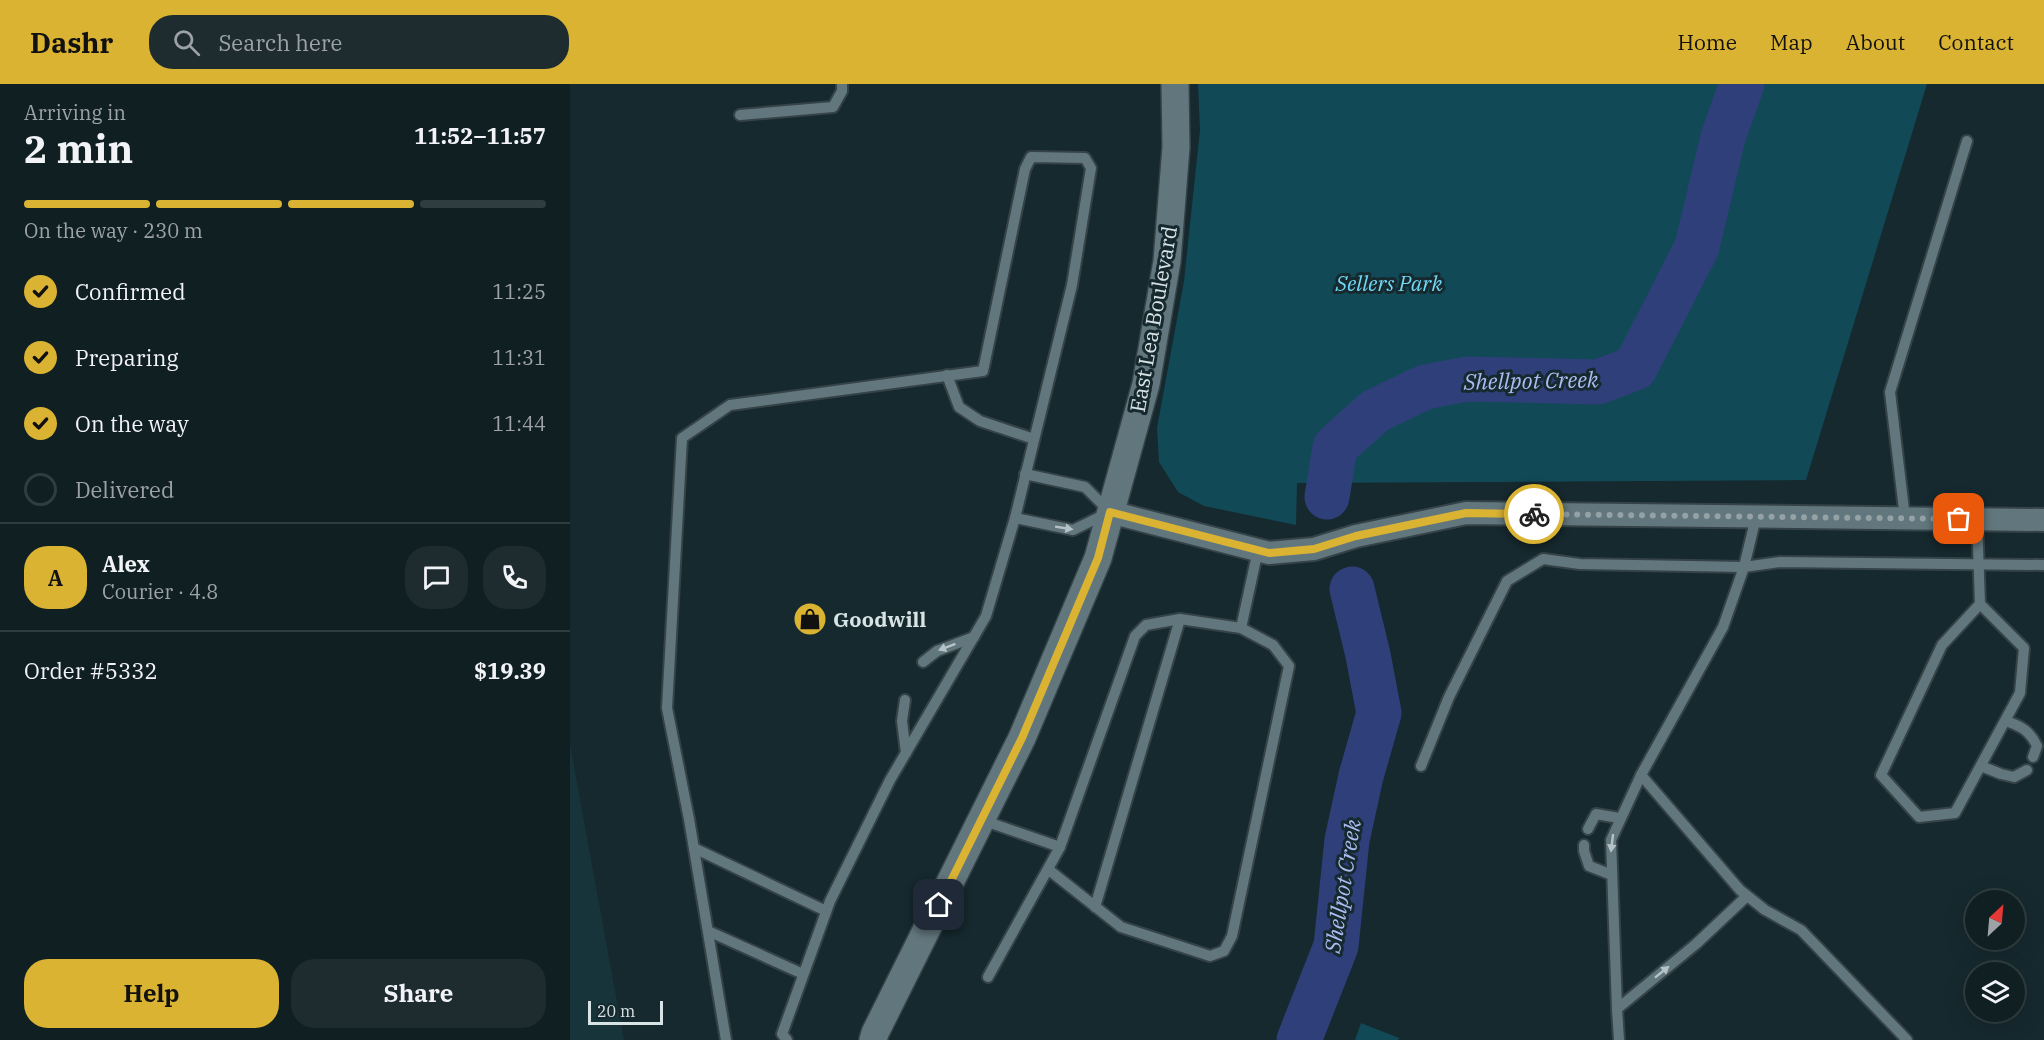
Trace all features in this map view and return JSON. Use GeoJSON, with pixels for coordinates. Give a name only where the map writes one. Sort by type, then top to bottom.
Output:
{"type":"FeatureCollection","features":[{"type":"Feature","properties":{"kind":"street","name":"East Lea Boulevard"},"geometry":{"type":"LineString","coordinates":[[873,1040],[1031,717],[1098,558],[1146,384],[1167,261],[1176,147],[1174,84]]}},
{"type":"Feature","properties":{"kind":"street"},"geometry":{"type":"LineString","coordinates":[[1110,512],[1269,553],[1314,549],[1356,536],[1466,513],[1977,519],[2043,517]]}},
{"type":"Feature","properties":{"kind":"lane"},"geometry":{"type":"LineString","coordinates":[[740,115],[833,107],[842,91],[842,84]]}},
{"type":"Feature","properties":{"kind":"lane"},"geometry":{"type":"LineString","coordinates":[[1905,518],[1890,392],[1967,141]]}},
{"type":"Feature","properties":{"kind":"lane"},"geometry":{"type":"LineString","coordinates":[[726,1040],[694,848],[667,708],[682,438],[730,405],[983,371],[1024,169],[1031,157],[1085,158],[1091,168],[1072,285],[1015,518],[986,616],[890,780],[826,911],[782,1034],[787,1040]]}},
{"type":"Feature","properties":{"kind":"lane"},"geometry":{"type":"LineString","coordinates":[[947,375],[959,406],[980,421],[1034,439]]}},
{"type":"Feature","properties":{"kind":"lane"},"geometry":{"type":"LineString","coordinates":[[1015,518],[1073,530],[1110,512],[1085,487],[1025,474]]}},
{"type":"Feature","properties":{"kind":"lane"},"geometry":{"type":"LineString","coordinates":[[1619,1040],[1611,840],[1619,818],[1641,776],[1723,627],[1744,567],[1756,517]]}},
{"type":"Feature","properties":{"kind":"lane"},"geometry":{"type":"LineString","coordinates":[[1977,519],[1980,604],[2024,648],[2020,693],[1955,813],[1919,817],[1881,775],[1942,645],[1980,604]]}},
{"type":"Feature","properties":{"kind":"lane"},"geometry":{"type":"LineString","coordinates":[[1241,628],[1258,550]]}},
{"type":"Feature","properties":{"kind":"lane"},"geometry":{"type":"LineString","coordinates":[[1420,766],[1449,697],[1507,580],[1543,559],[1580,564],[1744,567],[1780,562],[2044,565]]}},
{"type":"Feature","properties":{"kind":"lane"},"geometry":{"type":"LineString","coordinates":[[1095,907],[1180,620]]}},
{"type":"Feature","properties":{"kind":"lane"},"geometry":{"type":"LineString","coordinates":[[988,977],[1060,847],[1135,636],[1146,625],[1180,620],[1241,628],[1273,645],[1289,666],[1232,936],[1224,951],[1210,956],[1121,927],[1049,870]]}},
{"type":"Feature","properties":{"kind":"lane"},"geometry":{"type":"LineString","coordinates":[[923,662],[937,651],[974,637]]}},
{"type":"Feature","properties":{"kind":"lane"},"geometry":{"type":"LineString","coordinates":[[905,700],[902,721],[906,753]]}},
{"type":"Feature","properties":{"kind":"lane"},"geometry":{"type":"LineString","coordinates":[[2006,721],[2022,727],[2033,738],[2037,746],[2033,757]]}},
{"type":"Feature","properties":{"kind":"lane"},"geometry":{"type":"LineString","coordinates":[[1981,766],[2014,777],[2027,770]]}},
{"type":"Feature","properties":{"kind":"lane"},"geometry":{"type":"LineString","coordinates":[[1641,776],[1747,896],[1765,910],[1801,930],[1907,1040]]}},
{"type":"Feature","properties":{"kind":"lane"},"geometry":{"type":"LineString","coordinates":[[1588,829],[1596,814],[1619,818]]}},
{"type":"Feature","properties":{"kind":"lane"},"geometry":{"type":"LineString","coordinates":[[982,819],[1060,847]]}},
{"type":"Feature","properties":{"kind":"lane"},"geometry":{"type":"LineString","coordinates":[[1584,845],[1588,866],[1612,875]]}},
{"type":"Feature","properties":{"kind":"lane"},"geometry":{"type":"LineString","coordinates":[[694,848],[826,911]]}},
{"type":"Feature","properties":{"kind":"lane"},"geometry":{"type":"LineString","coordinates":[[1617,1008],[1696,944],[1747,896]]}},
{"type":"Feature","properties":{"kind":"lane"},"geometry":{"type":"LineString","coordinates":[[708,931],[803,974]]}},
{"type":"Feature","properties":{"kind":"shaded area"},"geometry":{"type":"Polygon","coordinates":[[[570,745],[624,1040],[570,1040],[570,745]]]}},
{"type":"Feature","properties":{"kind":"green space","name":"Sellers Park"},"geometry":{"type":"Polygon","coordinates":[[[1198,84],[1927,84],[1806,480],[1297,483],[1296,525],[1204,506],[1178,492],[1159,462],[1157,428],[1184,281],[1200,130],[1198,84]]]}},
{"type":"Feature","properties":{"kind":"green space"},"geometry":{"type":"Polygon","coordinates":[[[1361,1023],[1399,1038],[1398,1040],[1355,1040],[1361,1023]]]}},
{"type":"Feature","properties":{"kind":"waterway","name":"Shellpot Creek"},"geometry":{"type":"LineString","coordinates":[[1327,497],[1335,447],[1375,411],[1425,387],[1467,379],[1598,382],[1635,368],[1697,247],[1723,137],[1742,84]]}},
{"type":"Feature","properties":{"kind":"waterway","name":"Shellpot Creek"},"geometry":{"type":"LineString","coordinates":[[1299,1040],[1336,946],[1347,840],[1361,776],[1379,713],[1352,589]]}},
{"type":"Feature","properties":{"kind":"way so far"},"geometry":{"type":"LineString","coordinates":[[1534,514],[1959,519]]}},
{"type":"Feature","properties":{"kind":"place","name":"Goodwill"},"geometry":{"type":"Point","coordinates":[810,619]}},
{"type":"Feature","properties":{"kind":"route"},"geometry":{"type":"LineString","coordinates":[[939,905],[1022,738],[1098,558],[1110,512],[1269,553],[1314,549],[1356,536],[1466,513],[1534,514]]}}]}
